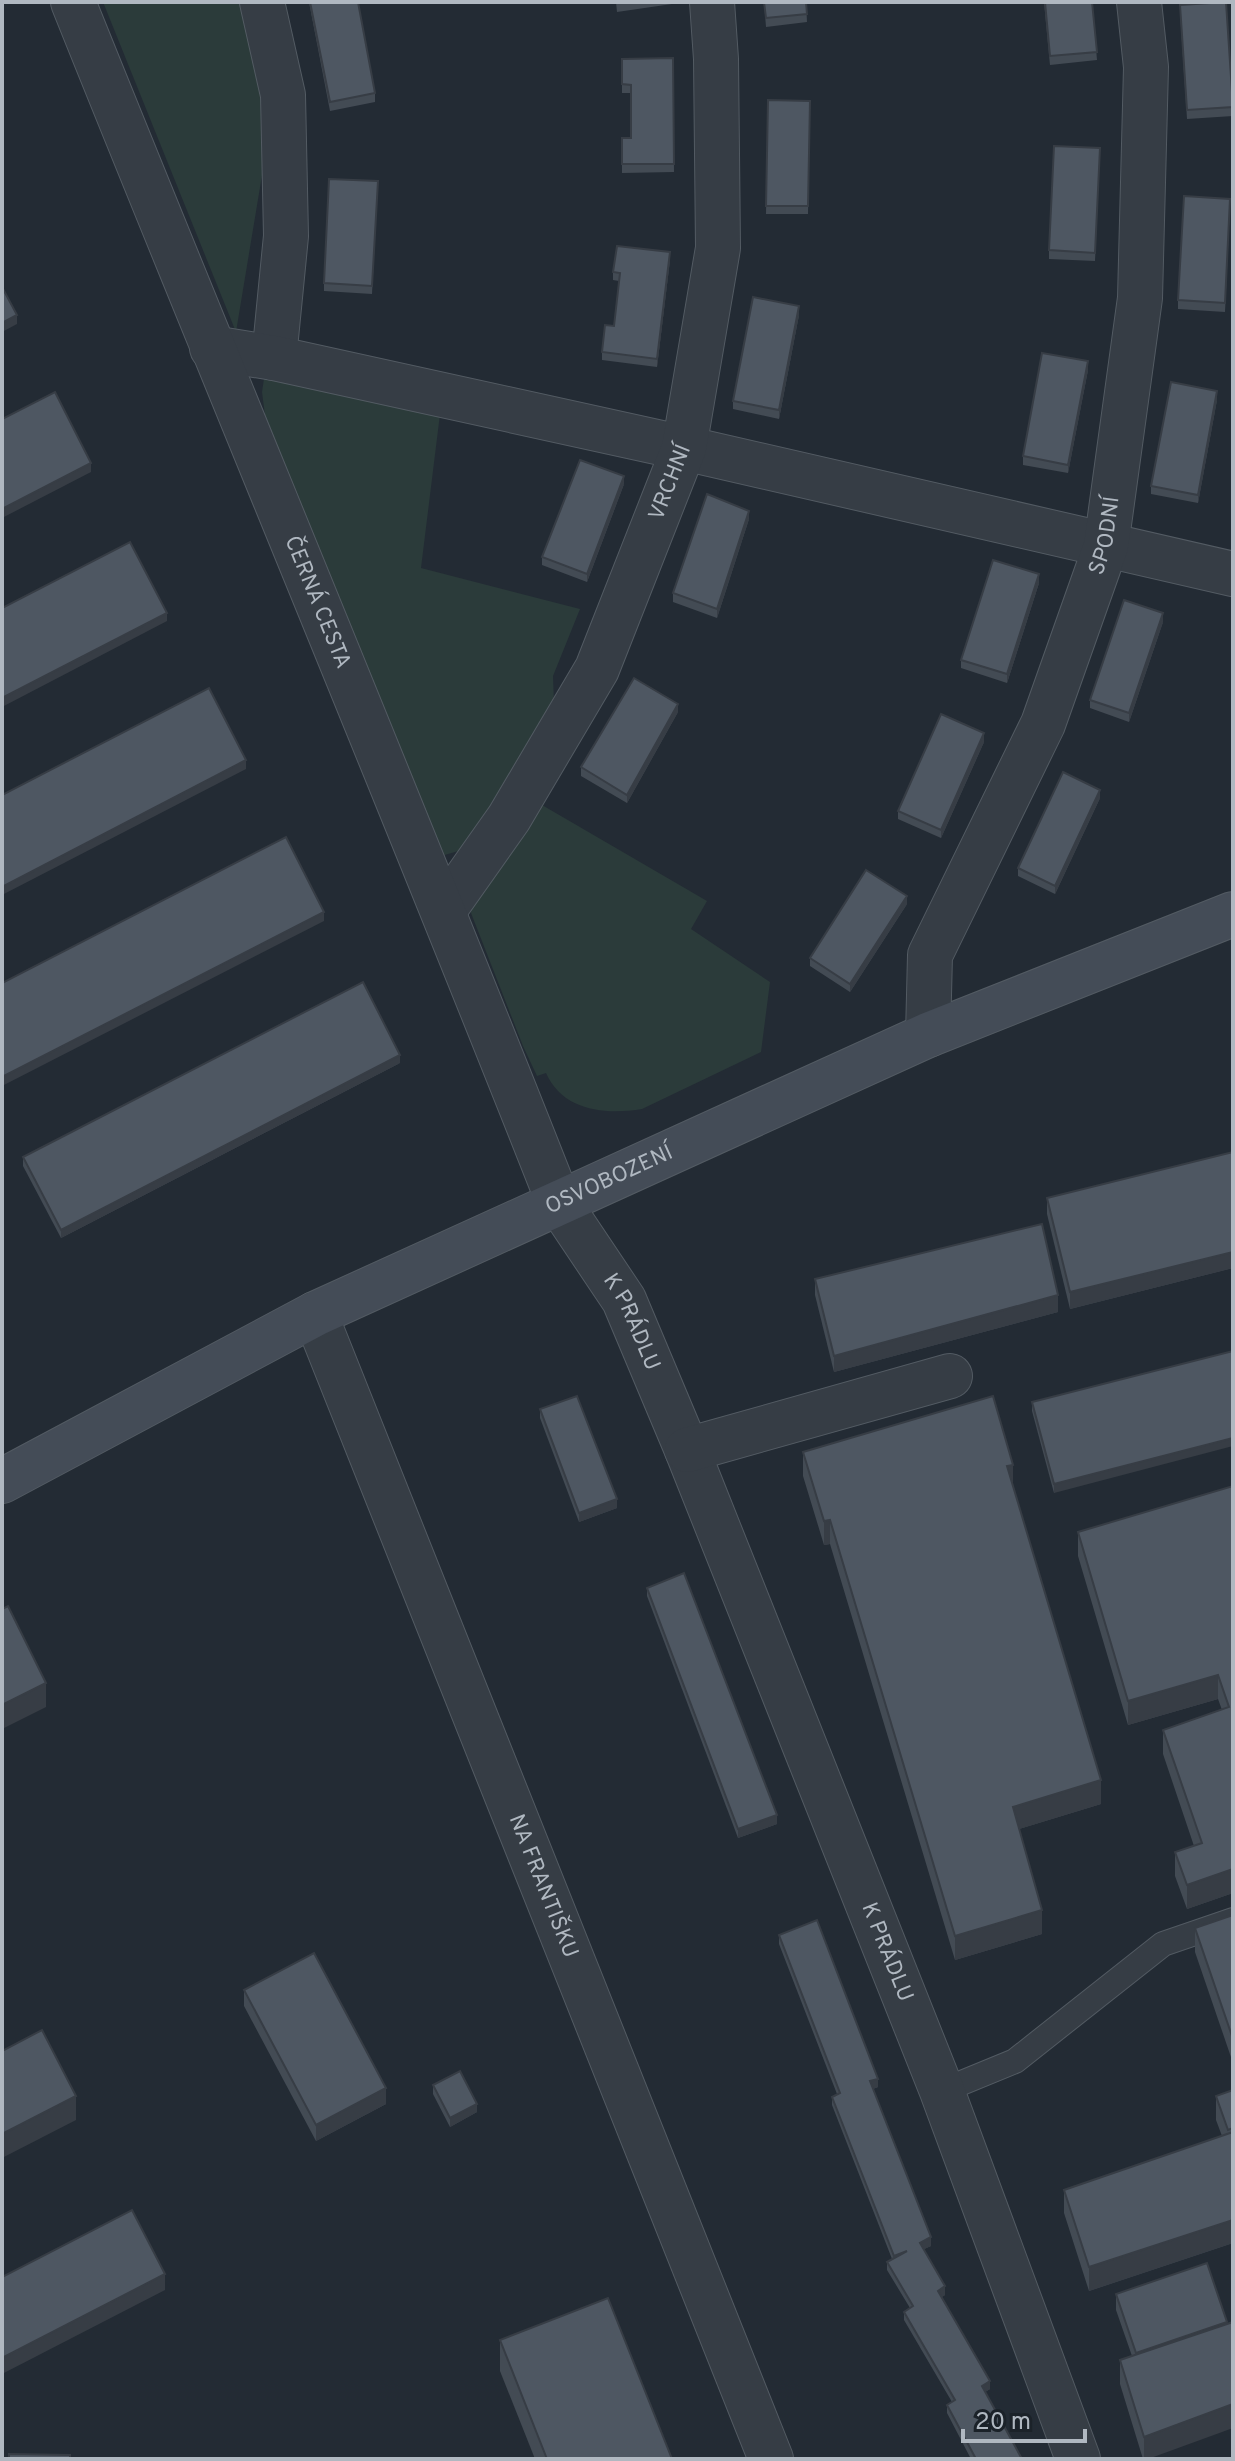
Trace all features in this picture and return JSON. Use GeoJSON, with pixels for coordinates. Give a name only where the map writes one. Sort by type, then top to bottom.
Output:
{"type":"FeatureCollection","features":[{"type":"Feature","properties":{"kind":"main road","name":"OSVOBOZENÍ"},"geometry":{"type":"LineString","coordinates":[[2,1481],[315,1314],[928,1035],[1233,914]]}},
{"type":"Feature","properties":{"kind":"street","name":"ČERNÁ CESTA"},"geometry":{"type":"LineString","coordinates":[[73,2],[444,910],[559,1203]]}},
{"type":"Feature","properties":{"kind":"street"},"geometry":{"type":"LineString","coordinates":[[262,2],[283,95],[286,236],[274,358]]}},
{"type":"Feature","properties":{"kind":"street","name":"VRCHNÍ"},"geometry":{"type":"LineString","coordinates":[[444,910],[509,818],[597,669],[684,448],[718,248],[716,59],[712,2]]}},
{"type":"Feature","properties":{"kind":"street","name":"SPODNÍ"},"geometry":{"type":"LineString","coordinates":[[928,1035],[930,955],[1043,724],[1106,546],[1140,298],[1146,67],[1139,2]]}},
{"type":"Feature","properties":{"kind":"street"},"geometry":{"type":"LineString","coordinates":[[212,348],[274,358],[684,448],[1233,574]]}},
{"type":"Feature","properties":{"kind":"street","name":"K PRÁDLU"},"geometry":{"type":"LineString","coordinates":[[559,1203],[624,1300],[687,1450],[942,2091],[1078,2459]]}},
{"type":"Feature","properties":{"kind":"street","name":"NA FRANTIŠKU"},"geometry":{"type":"LineString","coordinates":[[315,1314],[771,2459]]}},
{"type":"Feature","properties":{"kind":"street"},"geometry":{"type":"LineString","coordinates":[[687,1450],[950,1376]]}},
{"type":"Feature","properties":{"kind":"lane"},"geometry":{"type":"LineString","coordinates":[[942,2091],[1015,2061],[1163,1944],[1233,1920]]}},
{"type":"Feature","properties":{"kind":"shaded area"},"geometry":{"type":"Polygon","coordinates":[[[103,2],[243,2],[271,121],[236,332],[103,2]]]}},
{"type":"Feature","properties":{"kind":"shaded area"},"geometry":{"type":"Polygon","coordinates":[[[265,372],[441,406],[421,568],[580,609],[553,676],[554,705],[479,837],[462,850],[441,856],[266,423],[262,392],[265,372]]]}},
{"type":"Feature","properties":{"kind":"shaded area"},"geometry":{"type":"Polygon","coordinates":[[[542,805],[707,901],[691,929],[770,982],[761,1052],[642,1109],[628,1111],[586,1108],[563,1096],[546,1073],[537,1076],[471,913],[472,902],[542,805]]]}},
{"type":"Feature","properties":{"kind":"building"},"geometry":{"type":"Polygon","coordinates":[[[310,2],[358,2],[375,93],[330,102],[310,2]]]}},
{"type":"Feature","properties":{"kind":"building"},"geometry":{"type":"Polygon","coordinates":[[[764,2],[806,2],[807,14],[766,18],[764,2]]]}},
{"type":"Feature","properties":{"kind":"building"},"geometry":{"type":"Polygon","coordinates":[[[1045,2],[1092,2],[1097,52],[1050,56],[1045,2]]]}},
{"type":"Feature","properties":{"kind":"building"},"geometry":{"type":"Polygon","coordinates":[[[1226,2],[1233,107],[1187,110],[1180,5],[1226,2]]]}},
{"type":"Feature","properties":{"kind":"building"},"geometry":{"type":"Polygon","coordinates":[[[673,58],[674,164],[622,164],[622,138],[631,138],[631,85],[622,84],[622,59],[673,58]]]}},
{"type":"Feature","properties":{"kind":"building"},"geometry":{"type":"Polygon","coordinates":[[[768,100],[810,101],[808,206],[766,206],[768,100]]]}},
{"type":"Feature","properties":{"kind":"building"},"geometry":{"type":"Polygon","coordinates":[[[1054,146],[1100,148],[1095,253],[1049,250],[1054,146]]]}},
{"type":"Feature","properties":{"kind":"building"},"geometry":{"type":"Polygon","coordinates":[[[329,179],[378,181],[372,286],[324,283],[329,179]]]}},
{"type":"Feature","properties":{"kind":"building"},"geometry":{"type":"Polygon","coordinates":[[[1184,196],[1230,199],[1225,303],[1178,300],[1184,196]]]}},
{"type":"Feature","properties":{"kind":"building"},"geometry":{"type":"Polygon","coordinates":[[[617,246],[670,252],[657,359],[602,352],[605,325],[614,326],[620,273],[613,272],[617,246]]]}},
{"type":"Feature","properties":{"kind":"building"},"geometry":{"type":"Polygon","coordinates":[[[2,287],[17,315],[2,323],[2,287]]]}},
{"type":"Feature","properties":{"kind":"building"},"geometry":{"type":"Polygon","coordinates":[[[753,297],[799,306],[779,410],[733,401],[753,297]]]}},
{"type":"Feature","properties":{"kind":"building"},"geometry":{"type":"Polygon","coordinates":[[[1042,353],[1088,361],[1068,465],[1023,456],[1042,353]]]}},
{"type":"Feature","properties":{"kind":"building"},"geometry":{"type":"Polygon","coordinates":[[[1171,382],[1217,391],[1198,495],[1151,486],[1171,382]]]}},
{"type":"Feature","properties":{"kind":"building"},"geometry":{"type":"Polygon","coordinates":[[[55,392],[91,463],[2,509],[2,419],[55,392]]]}},
{"type":"Feature","properties":{"kind":"building"},"geometry":{"type":"Polygon","coordinates":[[[580,460],[624,476],[587,574],[542,557],[580,460]]]}},
{"type":"Feature","properties":{"kind":"building"},"geometry":{"type":"Polygon","coordinates":[[[707,494],[749,511],[717,609],[673,593],[707,494]]]}},
{"type":"Feature","properties":{"kind":"building"},"geometry":{"type":"Polygon","coordinates":[[[130,542],[167,613],[2,698],[2,608],[130,542]]]}},
{"type":"Feature","properties":{"kind":"building"},"geometry":{"type":"Polygon","coordinates":[[[993,560],[1039,574],[1007,674],[961,660],[993,560]]]}},
{"type":"Feature","properties":{"kind":"building"},"geometry":{"type":"Polygon","coordinates":[[[1124,600],[1163,613],[1129,713],[1090,700],[1124,600]]]}},
{"type":"Feature","properties":{"kind":"building"},"geometry":{"type":"Polygon","coordinates":[[[634,678],[678,704],[627,795],[581,767],[634,678]]]}},
{"type":"Feature","properties":{"kind":"building"},"geometry":{"type":"Polygon","coordinates":[[[209,688],[246,760],[2,887],[2,795],[209,688]]]}},
{"type":"Feature","properties":{"kind":"building"},"geometry":{"type":"Polygon","coordinates":[[[941,714],[984,733],[941,830],[898,811],[941,714]]]}},
{"type":"Feature","properties":{"kind":"building"},"geometry":{"type":"Polygon","coordinates":[[[1063,772],[1100,790],[1055,886],[1018,868],[1063,772]]]}},
{"type":"Feature","properties":{"kind":"building"},"geometry":{"type":"Polygon","coordinates":[[[286,837],[324,912],[2,1077],[2,983],[286,837]]]}},
{"type":"Feature","properties":{"kind":"building"},"geometry":{"type":"Polygon","coordinates":[[[866,870],[907,896],[850,984],[810,958],[866,870]]]}},
{"type":"Feature","properties":{"kind":"building"},"geometry":{"type":"Polygon","coordinates":[[[363,982],[400,1055],[61,1230],[23,1157],[363,982]]]}},
{"type":"Feature","properties":{"kind":"building"},"geometry":{"type":"Polygon","coordinates":[[[1233,1152],[1233,1252],[1070,1292],[1047,1198],[1233,1152]]]}},
{"type":"Feature","properties":{"kind":"building"},"geometry":{"type":"Polygon","coordinates":[[[1042,1224],[1058,1295],[834,1356],[815,1279],[1042,1224]]]}},
{"type":"Feature","properties":{"kind":"building"},"geometry":{"type":"Polygon","coordinates":[[[1233,1351],[1233,1438],[1054,1484],[1032,1402],[1233,1351]]]}},
{"type":"Feature","properties":{"kind":"building"},"geometry":{"type":"Polygon","coordinates":[[[577,1396],[617,1499],[579,1513],[540,1409],[577,1396]]]}},
{"type":"Feature","properties":{"kind":"building"},"geometry":{"type":"Polygon","coordinates":[[[993,1396],[1013,1465],[1007,1466],[1101,1780],[1013,1807],[1042,1910],[955,1936],[830,1520],[824,1521],[803,1452],[993,1396]]]}},
{"type":"Feature","properties":{"kind":"building"},"geometry":{"type":"Polygon","coordinates":[[[1233,1486],[1233,1869],[1187,1885],[1175,1852],[1202,1843],[1163,1730],[1229,1707],[1218,1675],[1128,1701],[1078,1532],[1233,1486]]]}},
{"type":"Feature","properties":{"kind":"building"},"geometry":{"type":"Polygon","coordinates":[[[684,1573],[777,1815],[738,1829],[647,1588],[684,1573]]]}},
{"type":"Feature","properties":{"kind":"building"},"geometry":{"type":"Polygon","coordinates":[[[8,1606],[46,1683],[2,1705],[2,1609],[8,1606]]]}},
{"type":"Feature","properties":{"kind":"building"},"geometry":{"type":"Polygon","coordinates":[[[1233,1915],[1233,2039],[1195,1928],[1233,1915]]]}},
{"type":"Feature","properties":{"kind":"building"},"geometry":{"type":"Polygon","coordinates":[[[817,1920],[878,2079],[870,2081],[931,2237],[920,2243],[945,2286],[938,2291],[990,2381],[982,2386],[1022,2459],[976,2459],[947,2405],[955,2400],[904,2312],[913,2306],[887,2262],[907,2251],[894,2256],[832,2097],[840,2093],[779,1935],[817,1920]]]}},
{"type":"Feature","properties":{"kind":"building"},"geometry":{"type":"Polygon","coordinates":[[[314,1953],[386,2088],[316,2125],[244,1990],[314,1953]]]}},
{"type":"Feature","properties":{"kind":"building"},"geometry":{"type":"Polygon","coordinates":[[[42,2030],[76,2096],[2,2134],[2,2051],[42,2030]]]}},
{"type":"Feature","properties":{"kind":"building"},"geometry":{"type":"Polygon","coordinates":[[[460,2071],[477,2104],[450,2118],[433,2085],[460,2071]]]}},
{"type":"Feature","properties":{"kind":"building"},"geometry":{"type":"Polygon","coordinates":[[[1233,2090],[1233,2128],[1228,2130],[1216,2096],[1233,2090]]]}},
{"type":"Feature","properties":{"kind":"building"},"geometry":{"type":"Polygon","coordinates":[[[1233,2132],[1233,2220],[1089,2267],[1064,2190],[1233,2132]]]}},
{"type":"Feature","properties":{"kind":"building"},"geometry":{"type":"Polygon","coordinates":[[[132,2210],[165,2274],[2,2358],[2,2277],[132,2210]]]}},
{"type":"Feature","properties":{"kind":"building"},"geometry":{"type":"Polygon","coordinates":[[[1207,2263],[1227,2322],[1136,2353],[1116,2294],[1207,2263]]]}},
{"type":"Feature","properties":{"kind":"building"},"geometry":{"type":"Polygon","coordinates":[[[608,2298],[672,2459],[547,2459],[500,2340],[608,2298]]]}},
{"type":"Feature","properties":{"kind":"building"},"geometry":{"type":"Polygon","coordinates":[[[1233,2322],[1233,2404],[1144,2437],[1120,2360],[1233,2322]]]}},
{"type":"Feature","properties":{"kind":"building"},"geometry":{"type":"Polygon","coordinates":[[[9,2454],[70,2455],[70,2459],[9,2459],[9,2454]]]}}]}
